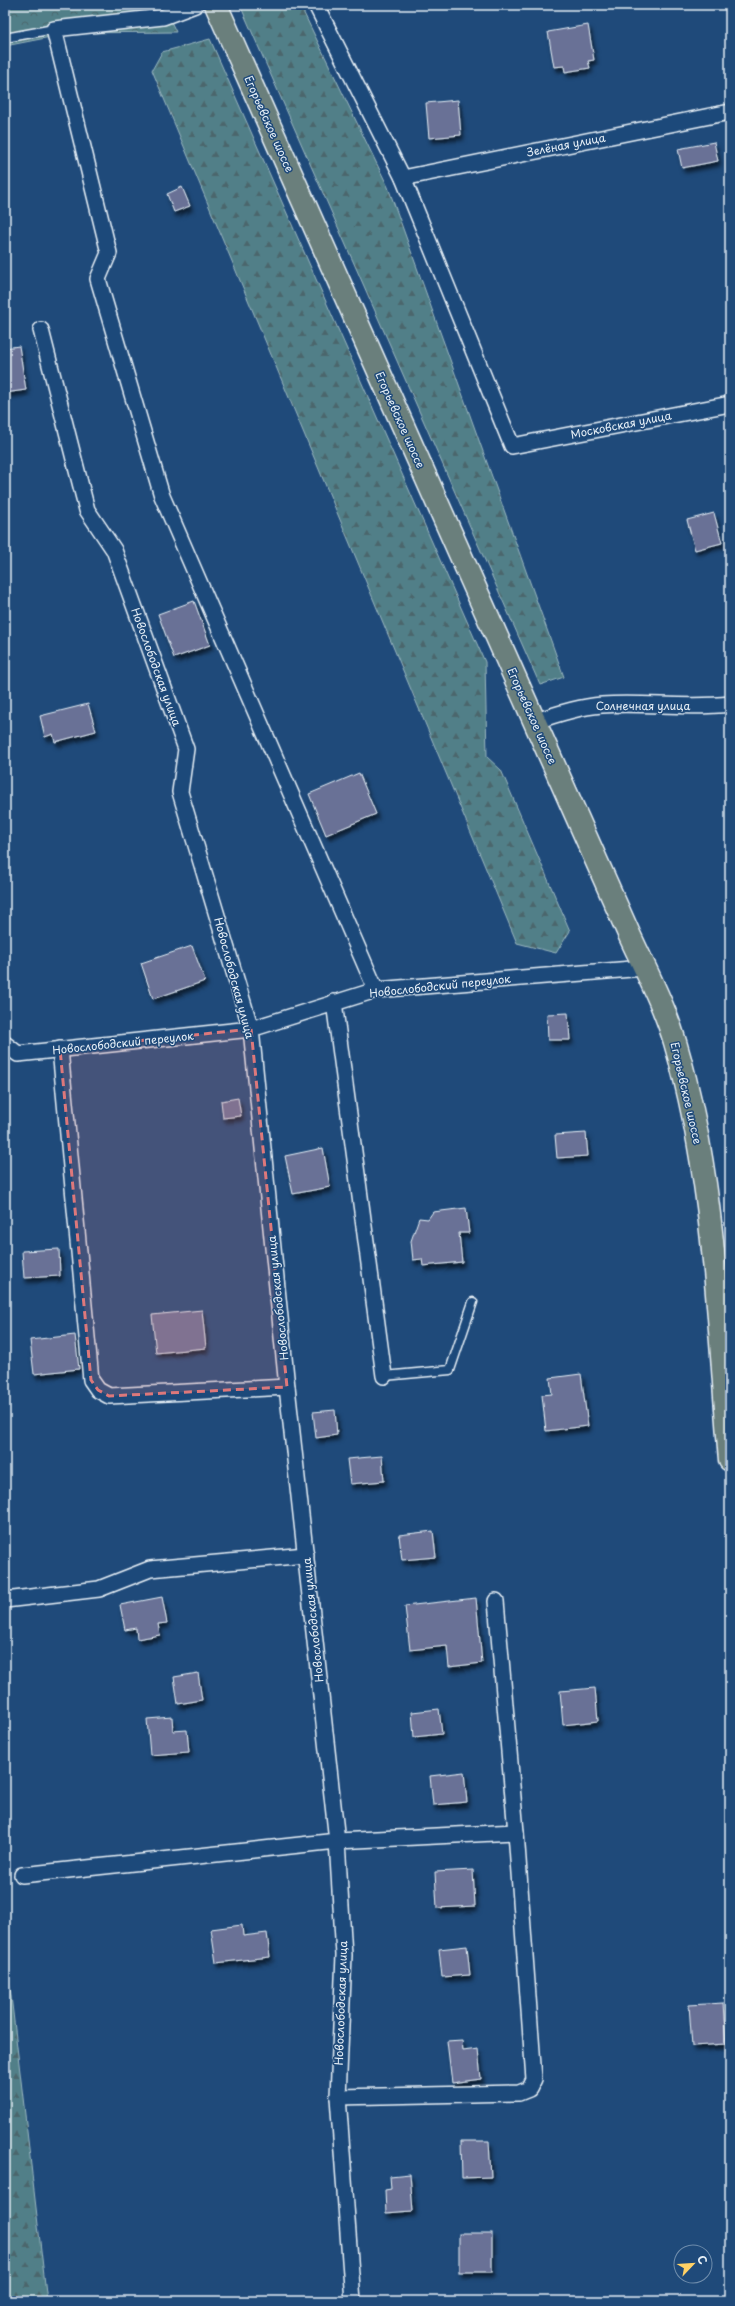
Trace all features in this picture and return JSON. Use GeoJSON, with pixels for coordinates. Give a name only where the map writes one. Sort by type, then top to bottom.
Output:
{"type":"FeatureCollection","features":[{"type":"Feature","properties":{"kind":"main road","name":"Егорьевское шоссе"},"geometry":{"type":"LineString","coordinates":[[216,5],[664,1014],[682,1067],[706,1186],[730,1460]]}},
{"type":"Feature","properties":{"kind":"street"},"geometry":{"type":"LineString","coordinates":[[195,5],[163,17],[54,29],[109,253],[98,279],[162,496],[376,990]]}},
{"type":"Feature","properties":{"kind":"street"},"geometry":{"type":"LineString","coordinates":[[316,5],[403,178]]}},
{"type":"Feature","properties":{"kind":"street","name":"Зелёная улица"},"geometry":{"type":"LineString","coordinates":[[403,178],[730,112]]}},
{"type":"Feature","properties":{"kind":"street","name":"Московская улица"},"geometry":{"type":"LineString","coordinates":[[403,178],[512,446],[730,404]]}},
{"type":"Feature","properties":{"kind":"street","name":"Новослободская улица"},"geometry":{"type":"LineString","coordinates":[[41,330],[87,510],[114,550],[186,749],[180,792],[251,1030],[287,1387],[337,1841],[344,1955],[338,2097],[353,2301]]}},
{"type":"Feature","properties":{"kind":"street","name":"Солнечная улица"},"geometry":{"type":"LineString","coordinates":[[534,722],[576,709],[601,705],[700,706],[730,704]]}},
{"type":"Feature","properties":{"kind":"street","name":"Новослободский переулок"},"geometry":{"type":"LineString","coordinates":[[5,1044],[18,1054],[251,1030],[334,1002],[376,990],[644,968]]}},
{"type":"Feature","properties":{"kind":"street"},"geometry":{"type":"LineString","coordinates":[[334,1002],[384,1376]]}},
{"type":"Feature","properties":{"kind":"street"},"geometry":{"type":"LineString","coordinates":[[60,1049],[91,1380],[98,1390],[110,1396],[287,1387]]}},
{"type":"Feature","properties":{"kind":"street"},"geometry":{"type":"LineString","coordinates":[[5,1600],[99,1589],[150,1569],[306,1555]]}},
{"type":"Feature","properties":{"kind":"street"},"geometry":{"type":"LineString","coordinates":[[338,2097],[520,2093],[529,2089],[534,2078],[516,1832],[496,1601]]}},
{"type":"Feature","properties":{"kind":"street"},"geometry":{"type":"LineString","coordinates":[[22,1875],[337,1841],[516,1832]]}},
{"type":"Feature","properties":{"kind":"lane"},"geometry":{"type":"LineString","coordinates":[[5,38],[54,29]]}},
{"type":"Feature","properties":{"kind":"lane"},"geometry":{"type":"LineString","coordinates":[[384,1376],[450,1370],[474,1302]]}},
{"type":"Feature","properties":{"kind":"highlighted area"},"geometry":{"type":"Polygon","coordinates":[[[251,1029],[287,1387],[109,1396],[98,1390],[91,1380],[60,1049],[251,1029]]]}},
{"type":"Feature","properties":{"kind":"green space"},"geometry":{"type":"Polygon","coordinates":[[[5,5],[163,5],[176,32],[71,33],[5,46],[5,5]]]}},
{"type":"Feature","properties":{"kind":"green space"},"geometry":{"type":"Polygon","coordinates":[[[240,5],[300,5],[388,187],[564,677],[540,685],[240,5]]]}},
{"type":"Feature","properties":{"kind":"green space"},"geometry":{"type":"Polygon","coordinates":[[[210,39],[485,662],[487,757],[501,770],[570,931],[556,953],[517,943],[152,70],[162,52],[210,39]]]}},
{"type":"Feature","properties":{"kind":"green space"},"geometry":{"type":"Polygon","coordinates":[[[5,1945],[47,2301],[5,2301],[5,1945]]]}},
{"type":"Feature","properties":{"kind":"building"},"geometry":{"type":"Polygon","coordinates":[[[588,25],[594,60],[588,61],[590,68],[565,72],[564,66],[554,67],[548,32],[588,25]]]}},
{"type":"Feature","properties":{"kind":"building"},"geometry":{"type":"Polygon","coordinates":[[[458,100],[461,135],[429,138],[426,103],[458,100]]]}},
{"type":"Feature","properties":{"kind":"building"},"geometry":{"type":"Polygon","coordinates":[[[714,142],[718,161],[682,168],[678,149],[714,142]]]}},
{"type":"Feature","properties":{"kind":"building"},"geometry":{"type":"Polygon","coordinates":[[[182,187],[190,206],[174,212],[167,194],[182,187]]]}},
{"type":"Feature","properties":{"kind":"building"},"geometry":{"type":"Polygon","coordinates":[[[19,346],[26,390],[5,393],[5,348],[19,346]]]}},
{"type":"Feature","properties":{"kind":"building"},"geometry":{"type":"Polygon","coordinates":[[[714,513],[722,543],[695,550],[687,520],[714,513]]]}},
{"type":"Feature","properties":{"kind":"building"},"geometry":{"type":"Polygon","coordinates":[[[194,601],[210,645],[174,658],[158,614],[194,601]]]}},
{"type":"Feature","properties":{"kind":"building"},"geometry":{"type":"Polygon","coordinates":[[[88,704],[96,731],[55,742],[53,734],[45,737],[40,716],[88,704]]]}},
{"type":"Feature","properties":{"kind":"building"},"geometry":{"type":"Polygon","coordinates":[[[359,773],[376,814],[326,835],[309,794],[359,773]]]}},
{"type":"Feature","properties":{"kind":"building"},"geometry":{"type":"Polygon","coordinates":[[[192,946],[205,981],[153,999],[141,963],[192,946]]]}},
{"type":"Feature","properties":{"kind":"building"},"geometry":{"type":"Polygon","coordinates":[[[568,1013],[570,1040],[548,1040],[547,1014],[568,1013]]]}},
{"type":"Feature","properties":{"kind":"building"},"geometry":{"type":"Polygon","coordinates":[[[238,1098],[241,1116],[223,1118],[221,1101],[238,1098]]]}},
{"type":"Feature","properties":{"kind":"building"},"geometry":{"type":"Polygon","coordinates":[[[586,1133],[588,1156],[557,1158],[555,1135],[586,1133]]]}},
{"type":"Feature","properties":{"kind":"building"},"geometry":{"type":"Polygon","coordinates":[[[323,1148],[330,1187],[293,1194],[285,1156],[323,1148]]]}},
{"type":"Feature","properties":{"kind":"building"},"geometry":{"type":"Polygon","coordinates":[[[466,1208],[469,1233],[459,1233],[462,1262],[423,1266],[422,1259],[413,1260],[411,1241],[419,1218],[428,1219],[433,1212],[466,1208]]]}},
{"type":"Feature","properties":{"kind":"building"},"geometry":{"type":"Polygon","coordinates":[[[59,1249],[60,1276],[24,1278],[22,1251],[59,1249]]]}},
{"type":"Feature","properties":{"kind":"building"},"geometry":{"type":"Polygon","coordinates":[[[202,1310],[206,1348],[156,1353],[152,1315],[202,1310]]]}},
{"type":"Feature","properties":{"kind":"building"},"geometry":{"type":"Polygon","coordinates":[[[75,1335],[79,1369],[34,1374],[30,1340],[75,1335]]]}},
{"type":"Feature","properties":{"kind":"building"},"geometry":{"type":"Polygon","coordinates":[[[581,1374],[588,1426],[546,1431],[542,1395],[552,1394],[550,1378],[581,1374]]]}},
{"type":"Feature","properties":{"kind":"building"},"geometry":{"type":"Polygon","coordinates":[[[335,1410],[337,1435],[316,1438],[313,1412],[335,1410]]]}},
{"type":"Feature","properties":{"kind":"building"},"geometry":{"type":"Polygon","coordinates":[[[382,1456],[384,1481],[350,1484],[347,1459],[382,1456]]]}},
{"type":"Feature","properties":{"kind":"building"},"geometry":{"type":"Polygon","coordinates":[[[433,1531],[436,1557],[402,1560],[399,1535],[433,1531]]]}},
{"type":"Feature","properties":{"kind":"building"},"geometry":{"type":"Polygon","coordinates":[[[162,1597],[167,1623],[158,1624],[160,1635],[137,1639],[136,1628],[125,1630],[120,1605],[162,1597]]]}},
{"type":"Feature","properties":{"kind":"building"},"geometry":{"type":"Polygon","coordinates":[[[476,1598],[482,1663],[449,1667],[447,1646],[410,1650],[405,1606],[476,1598]]]}},
{"type":"Feature","properties":{"kind":"building"},"geometry":{"type":"Polygon","coordinates":[[[198,1673],[202,1700],[178,1704],[174,1677],[198,1673]]]}},
{"type":"Feature","properties":{"kind":"building"},"geometry":{"type":"Polygon","coordinates":[[[595,1688],[598,1721],[563,1725],[560,1691],[595,1688]]]}},
{"type":"Feature","properties":{"kind":"building"},"geometry":{"type":"Polygon","coordinates":[[[439,1709],[442,1734],[414,1737],[412,1712],[439,1709]]]}},
{"type":"Feature","properties":{"kind":"building"},"geometry":{"type":"Polygon","coordinates":[[[172,1717],[173,1731],[187,1730],[189,1752],[150,1755],[147,1719],[172,1717]]]}},
{"type":"Feature","properties":{"kind":"building"},"geometry":{"type":"Polygon","coordinates":[[[464,1772],[467,1802],[433,1805],[430,1776],[464,1772]]]}},
{"type":"Feature","properties":{"kind":"building"},"geometry":{"type":"Polygon","coordinates":[[[473,1870],[475,1906],[437,1908],[435,1872],[473,1870]]]}},
{"type":"Feature","properties":{"kind":"building"},"geometry":{"type":"Polygon","coordinates":[[[242,1925],[243,1936],[267,1933],[270,1957],[216,1963],[211,1929],[242,1925]]]}},
{"type":"Feature","properties":{"kind":"building"},"geometry":{"type":"Polygon","coordinates":[[[467,1946],[470,1975],[442,1977],[439,1949],[467,1946]]]}},
{"type":"Feature","properties":{"kind":"building"},"geometry":{"type":"Polygon","coordinates":[[[723,2003],[726,2044],[692,2046],[689,2005],[723,2003]]]}},
{"type":"Feature","properties":{"kind":"building"},"geometry":{"type":"Polygon","coordinates":[[[462,2040],[463,2051],[478,2049],[481,2079],[452,2083],[447,2041],[462,2040]]]}},
{"type":"Feature","properties":{"kind":"building"},"geometry":{"type":"Polygon","coordinates":[[[461,2141],[489,2141],[491,2177],[462,2178],[461,2141]]]}},
{"type":"Feature","properties":{"kind":"building"},"geometry":{"type":"Polygon","coordinates":[[[410,2174],[413,2211],[386,2213],[385,2190],[391,2189],[390,2176],[410,2174]]]}},
{"type":"Feature","properties":{"kind":"building"},"geometry":{"type":"Polygon","coordinates":[[[459,2233],[492,2233],[492,2272],[459,2272],[459,2233]]]}}]}
